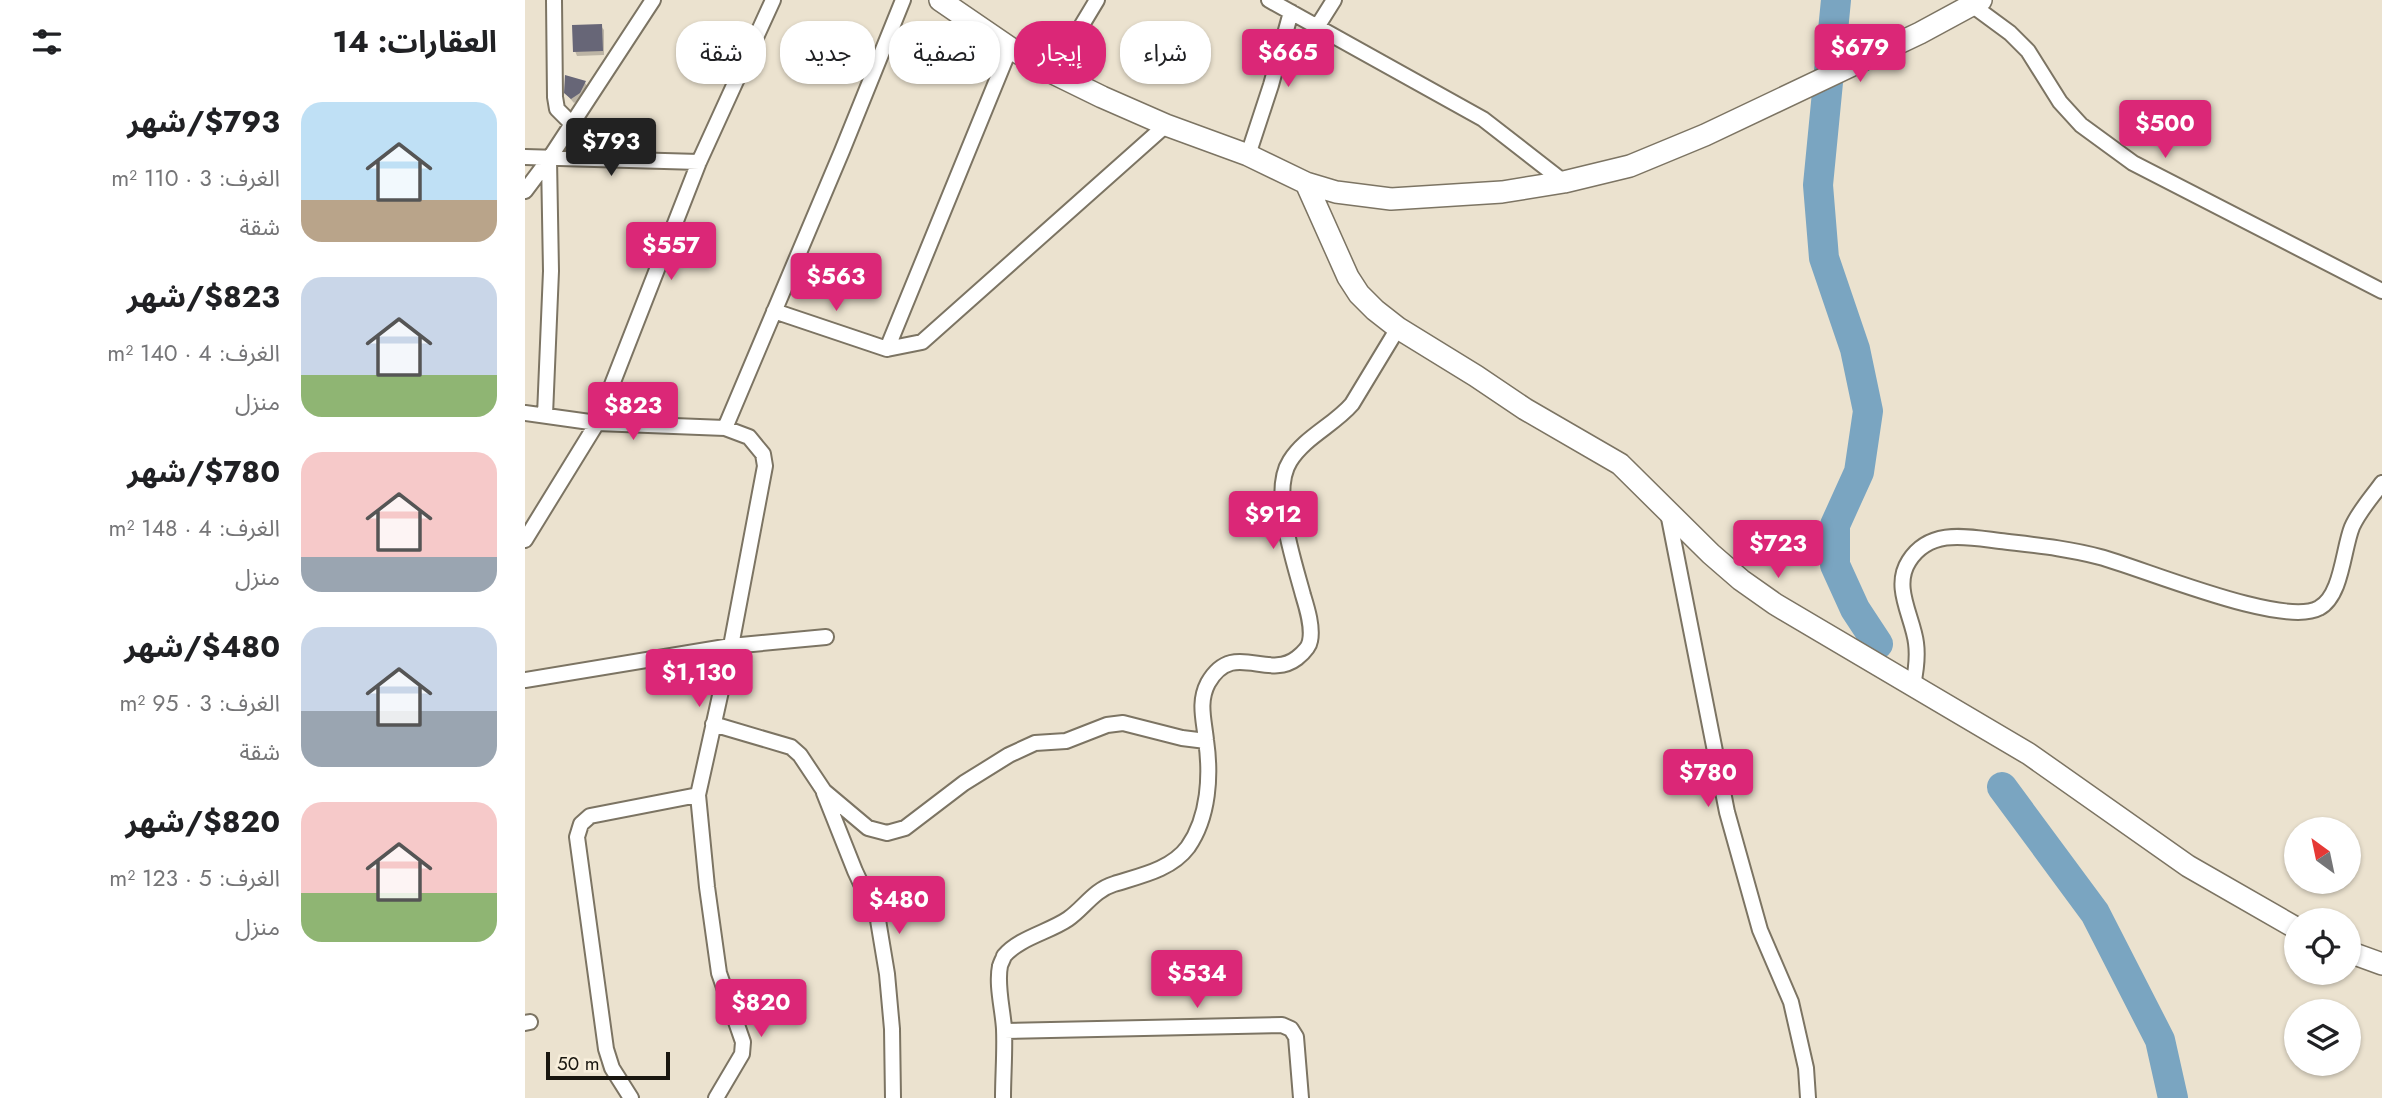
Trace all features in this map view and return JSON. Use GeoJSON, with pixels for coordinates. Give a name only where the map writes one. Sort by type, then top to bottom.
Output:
{"type":"FeatureCollection","features":[{"type":"Feature","properties":{"kind":"street"},"geometry":{"type":"LineString","coordinates":[[554,0],[555,97],[557,109],[572,124]]}},
{"type":"Feature","properties":{"kind":"street"},"geometry":{"type":"LineString","coordinates":[[525,191],[549,159],[653,0]]}},
{"type":"Feature","properties":{"kind":"street"},"geometry":{"type":"LineString","coordinates":[[525,540],[597,423],[699,162],[773,0]]}},
{"type":"Feature","properties":{"kind":"street"},"geometry":{"type":"LineString","coordinates":[[725,428],[903,0]]}},
{"type":"Feature","properties":{"kind":"street"},"geometry":{"type":"LineString","coordinates":[[940,0],[1014,50]]}},
{"type":"Feature","properties":{"kind":"street"},"geometry":{"type":"LineString","coordinates":[[1084,21],[1097,0]]}},
{"type":"Feature","properties":{"kind":"street"},"geometry":{"type":"LineString","coordinates":[[1269,0],[1483,119],[1563,183]]}},
{"type":"Feature","properties":{"kind":"street"},"geometry":{"type":"LineString","coordinates":[[1317,27],[1333,0]]}},
{"type":"Feature","properties":{"kind":"street"},"geometry":{"type":"LineString","coordinates":[[1077,84],[1166,125],[1248,155],[1306,183],[1336,192],[1391,199],[1501,192],[1563,183],[1630,166],[1705,135],[1920,33],[1977,3],[2028,51],[2068,111],[2103,143],[2133,163],[2382,290]]}},
{"type":"Feature","properties":{"kind":"street"},"geometry":{"type":"LineString","coordinates":[[1248,155],[1291,12]]}},
{"type":"Feature","properties":{"kind":"street"},"geometry":{"type":"LineString","coordinates":[[887,349],[1010,48]]}},
{"type":"Feature","properties":{"kind":"street"},"geometry":{"type":"LineString","coordinates":[[774,311],[887,349],[914,345],[934,333],[1166,125]]}},
{"type":"Feature","properties":{"kind":"street"},"geometry":{"type":"LineString","coordinates":[[525,157],[699,162]]}},
{"type":"Feature","properties":{"kind":"street"},"geometry":{"type":"LineString","coordinates":[[545,415],[551,271],[549,159]]}},
{"type":"Feature","properties":{"kind":"street"},"geometry":{"type":"LineString","coordinates":[[1306,183],[1348,278],[1359,294],[1398,328],[1525,409],[1620,464],[1711,554],[1775,604],[2029,754],[2188,866],[2284,921]]}},
{"type":"Feature","properties":{"kind":"street"},"geometry":{"type":"LineString","coordinates":[[1003,1098],[1004,1031],[1000,965],[1004,956],[1020,944],[1069,918],[1110,885],[1158,870],[1173,862],[1187,848],[1198,829],[1209,787],[1201,711],[1207,685],[1222,667],[1241,660],[1275,667],[1287,664],[1300,655],[1310,641],[1307,611],[1283,515],[1287,465],[1300,448],[1352,404],[1398,328]]}},
{"type":"Feature","properties":{"kind":"street"},"geometry":{"type":"LineString","coordinates":[[525,413],[597,423],[725,428],[749,437],[763,454],[765,466],[731,646],[698,795],[719,973],[743,1042],[742,1054],[716,1098]]}},
{"type":"Feature","properties":{"kind":"street"},"geometry":{"type":"LineString","coordinates":[[1913,685],[1917,668],[1916,641],[1904,599],[1904,572],[1915,554],[1929,542],[1941,537],[1963,536],[2063,549],[2100,557],[2187,586],[2253,604],[2283,611],[2311,611],[2325,604],[2332,594],[2353,526],[2382,483]]}},
{"type":"Feature","properties":{"kind":"street"},"geometry":{"type":"LineString","coordinates":[[1667,508],[1727,812],[1760,930],[1791,1002],[1798,1026],[1806,1068],[1808,1098]]}},
{"type":"Feature","properties":{"kind":"street"},"geometry":{"type":"LineString","coordinates":[[525,680],[731,646],[826,637]]}},
{"type":"Feature","properties":{"kind":"street"},"geometry":{"type":"LineString","coordinates":[[824,791],[868,828],[887,833],[905,828],[964,783],[1016,751],[1035,743],[1066,741],[1107,725],[1123,723],[1182,738],[1206,741]]}},
{"type":"Feature","properties":{"kind":"street"},"geometry":{"type":"LineString","coordinates":[[713,724],[791,747],[800,755],[824,791],[838,830],[878,920],[893,1029],[893,1098]]}},
{"type":"Feature","properties":{"kind":"street"},"geometry":{"type":"LineString","coordinates":[[631,1098],[612,1068],[606,1049],[576,837],[578,829],[590,816],[698,795]]}},
{"type":"Feature","properties":{"kind":"street"},"geometry":{"type":"LineString","coordinates":[[2361,956],[2382,964]]}},
{"type":"Feature","properties":{"kind":"street"},"geometry":{"type":"LineString","coordinates":[[1004,1031],[1282,1024],[1291,1029],[1296,1037],[1301,1098]]}},
{"type":"Feature","properties":{"kind":"building"},"geometry":{"type":"Polygon","coordinates":[[[602,24],[603,51],[573,52],[572,25],[602,24]]]}},
{"type":"Feature","properties":{"kind":"building"},"geometry":{"type":"Polygon","coordinates":[[[565,75],[586,81],[580,93],[571,99],[564,93],[565,75]]]}},
{"type":"Feature","properties":{"kind":"waterway"},"geometry":{"type":"LineString","coordinates":[[1836,0],[1818,185],[1824,258],[1855,349],[1868,411],[1859,472],[1835,525],[1835,565],[1855,609],[1878,644]]}},
{"type":"Feature","properties":{"kind":"waterway"},"geometry":{"type":"LineString","coordinates":[[2002,787],[2095,913],[2160,1040],[2173,1098]]}}]}
